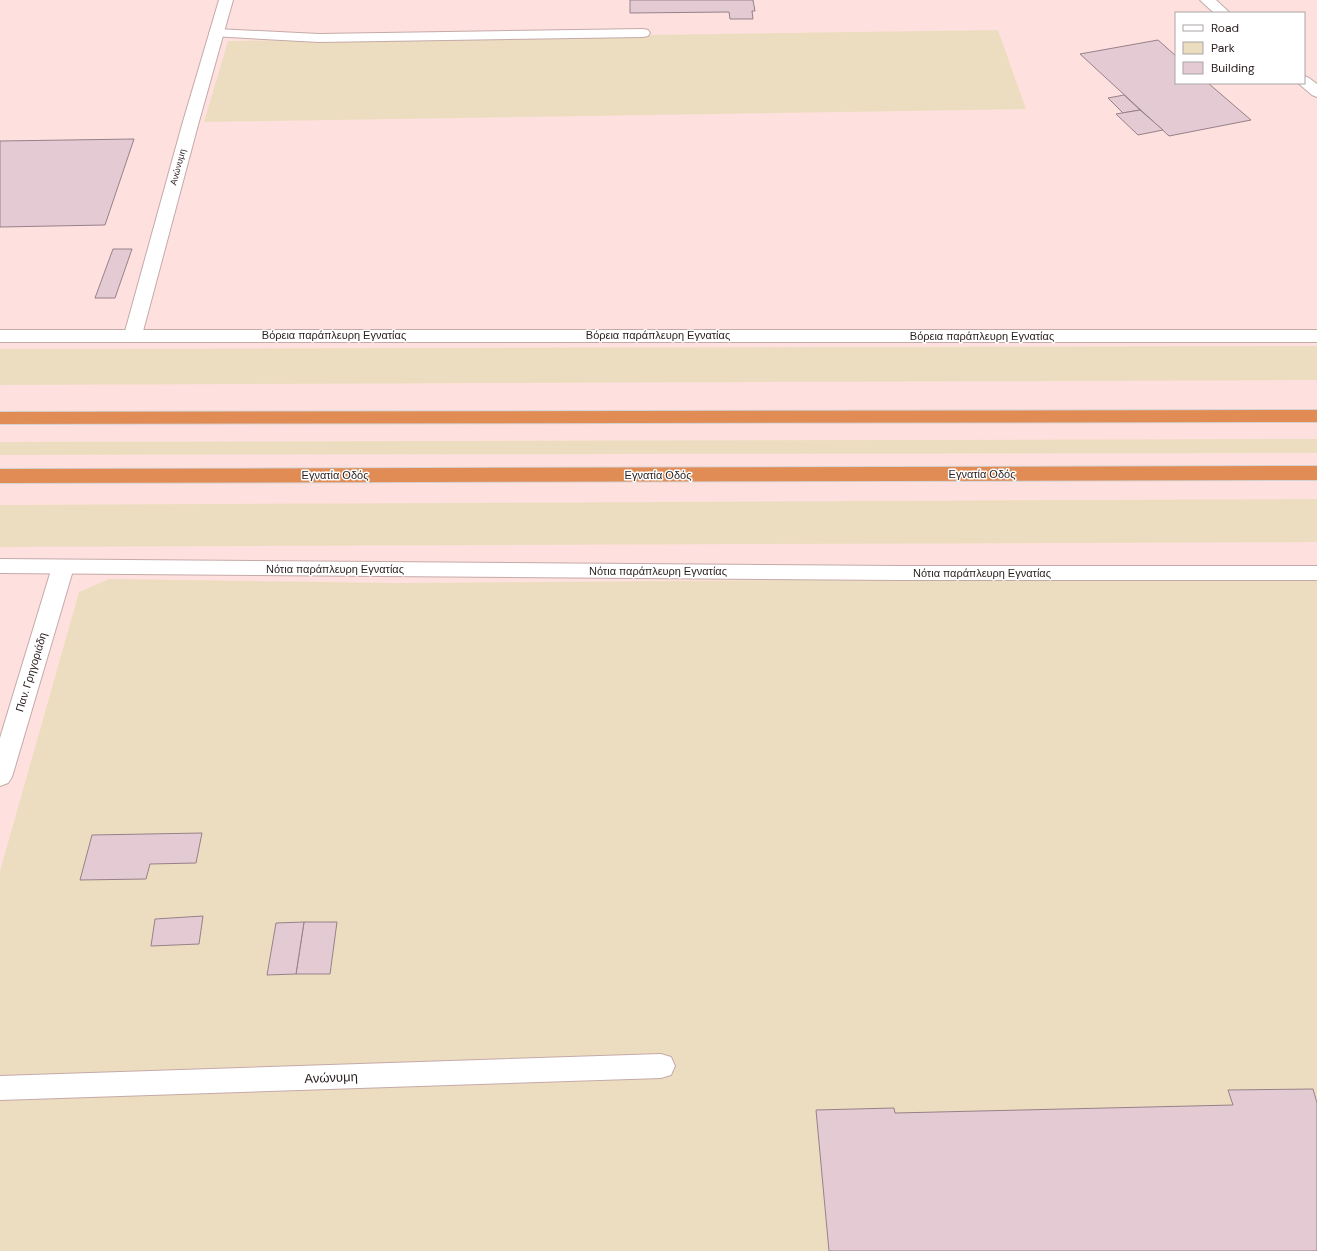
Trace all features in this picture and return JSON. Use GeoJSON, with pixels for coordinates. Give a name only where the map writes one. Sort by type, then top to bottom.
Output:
{"type":"FeatureCollection","features":[{"type":"Feature","properties":{"kind":"highway"},"geometry":{"type":"LineString","coordinates":[[0,418],[1317,416]]}},
{"type":"Feature","properties":{"kind":"highway","name":"Εγνατία Οδός"},"geometry":{"type":"LineString","coordinates":[[0,476],[1317,473]]}},
{"type":"Feature","properties":{"kind":"street","name":"Ανώνυμη"},"geometry":{"type":"LineString","coordinates":[[133,335],[226,0]]}},
{"type":"Feature","properties":{"kind":"street"},"geometry":{"type":"LineString","coordinates":[[1207,0],[1222,12]]}},
{"type":"Feature","properties":{"kind":"street"},"geometry":{"type":"LineString","coordinates":[[1305,83],[1317,92]]}},
{"type":"Feature","properties":{"kind":"street","name":"Βόρεια παράπλευρη Εγνατίας"},"geometry":{"type":"LineString","coordinates":[[0,336],[1317,336]]}},
{"type":"Feature","properties":{"kind":"street","name":"Νότια παράπλευρη Εγνατίας"},"geometry":{"type":"LineString","coordinates":[[0,566],[892,573],[1317,573]]}},
{"type":"Feature","properties":{"kind":"street","name":"Παν. Γρηγοριάδη"},"geometry":{"type":"LineString","coordinates":[[0,777],[63,567]]}},
{"type":"Feature","properties":{"kind":"street","name":"Ανώνυμη"},"geometry":{"type":"LineString","coordinates":[[0,1088],[662,1066]]}},
{"type":"Feature","properties":{"kind":"lane"},"geometry":{"type":"LineString","coordinates":[[216,33],[319,38],[643,33]]}},
{"type":"Feature","properties":{"kind":"shaded area"},"geometry":{"type":"Polygon","coordinates":[[[0,0],[1317,0],[1317,1251],[0,1251],[0,0]]]}},
{"type":"Feature","properties":{"kind":"green space"},"geometry":{"type":"Polygon","coordinates":[[[998,30],[1026,109],[204,122],[228,41],[998,30]]]}},
{"type":"Feature","properties":{"kind":"green space"},"geometry":{"type":"Polygon","coordinates":[[[1317,346],[1317,380],[0,385],[0,349],[1317,346]]]}},
{"type":"Feature","properties":{"kind":"green space"},"geometry":{"type":"Polygon","coordinates":[[[1317,439],[1317,453],[0,455],[0,442],[1317,439]]]}},
{"type":"Feature","properties":{"kind":"green space"},"geometry":{"type":"Polygon","coordinates":[[[1317,499],[1317,542],[0,547],[0,505],[1317,499]]]}},
{"type":"Feature","properties":{"kind":"green space"},"geometry":{"type":"Polygon","coordinates":[[[109,579],[397,583],[785,580],[1317,579],[1317,1251],[0,1251],[0,871],[79,592],[109,579]]]}},
{"type":"Feature","properties":{"kind":"building"},"geometry":{"type":"Polygon","coordinates":[[[630,0],[753,0],[755,11],[752,11],[753,19],[730,19],[729,12],[630,13],[630,0]]]}},
{"type":"Feature","properties":{"kind":"building"},"geometry":{"type":"Polygon","coordinates":[[[1158,40],[1175,55],[1175,84],[1209,84],[1251,120],[1169,136],[1080,54],[1158,40]]]}},
{"type":"Feature","properties":{"kind":"building"},"geometry":{"type":"Polygon","coordinates":[[[1124,95],[1140,110],[1123,113],[1108,98],[1124,95]]]}},
{"type":"Feature","properties":{"kind":"building"},"geometry":{"type":"Polygon","coordinates":[[[1140,110],[1163,130],[1138,135],[1116,114],[1140,110]]]}},
{"type":"Feature","properties":{"kind":"building"},"geometry":{"type":"Polygon","coordinates":[[[134,139],[105,225],[0,227],[0,141],[134,139]]]}},
{"type":"Feature","properties":{"kind":"building"},"geometry":{"type":"Polygon","coordinates":[[[113,249],[132,249],[115,298],[95,298],[113,249]]]}},
{"type":"Feature","properties":{"kind":"building"},"geometry":{"type":"Polygon","coordinates":[[[202,833],[196,863],[150,864],[146,879],[80,880],[92,835],[202,833]]]}},
{"type":"Feature","properties":{"kind":"building"},"geometry":{"type":"Polygon","coordinates":[[[203,916],[199,944],[151,946],[155,919],[203,916]]]}},
{"type":"Feature","properties":{"kind":"building"},"geometry":{"type":"Polygon","coordinates":[[[304,922],[337,922],[330,974],[296,974],[304,922]]]}},
{"type":"Feature","properties":{"kind":"building"},"geometry":{"type":"Polygon","coordinates":[[[304,922],[296,974],[267,975],[276,923],[304,922]]]}},
{"type":"Feature","properties":{"kind":"building"},"geometry":{"type":"Polygon","coordinates":[[[1313,1089],[1317,1103],[1317,1251],[829,1251],[816,1110],[894,1108],[895,1113],[1233,1105],[1228,1090],[1313,1089]]]}}]}
